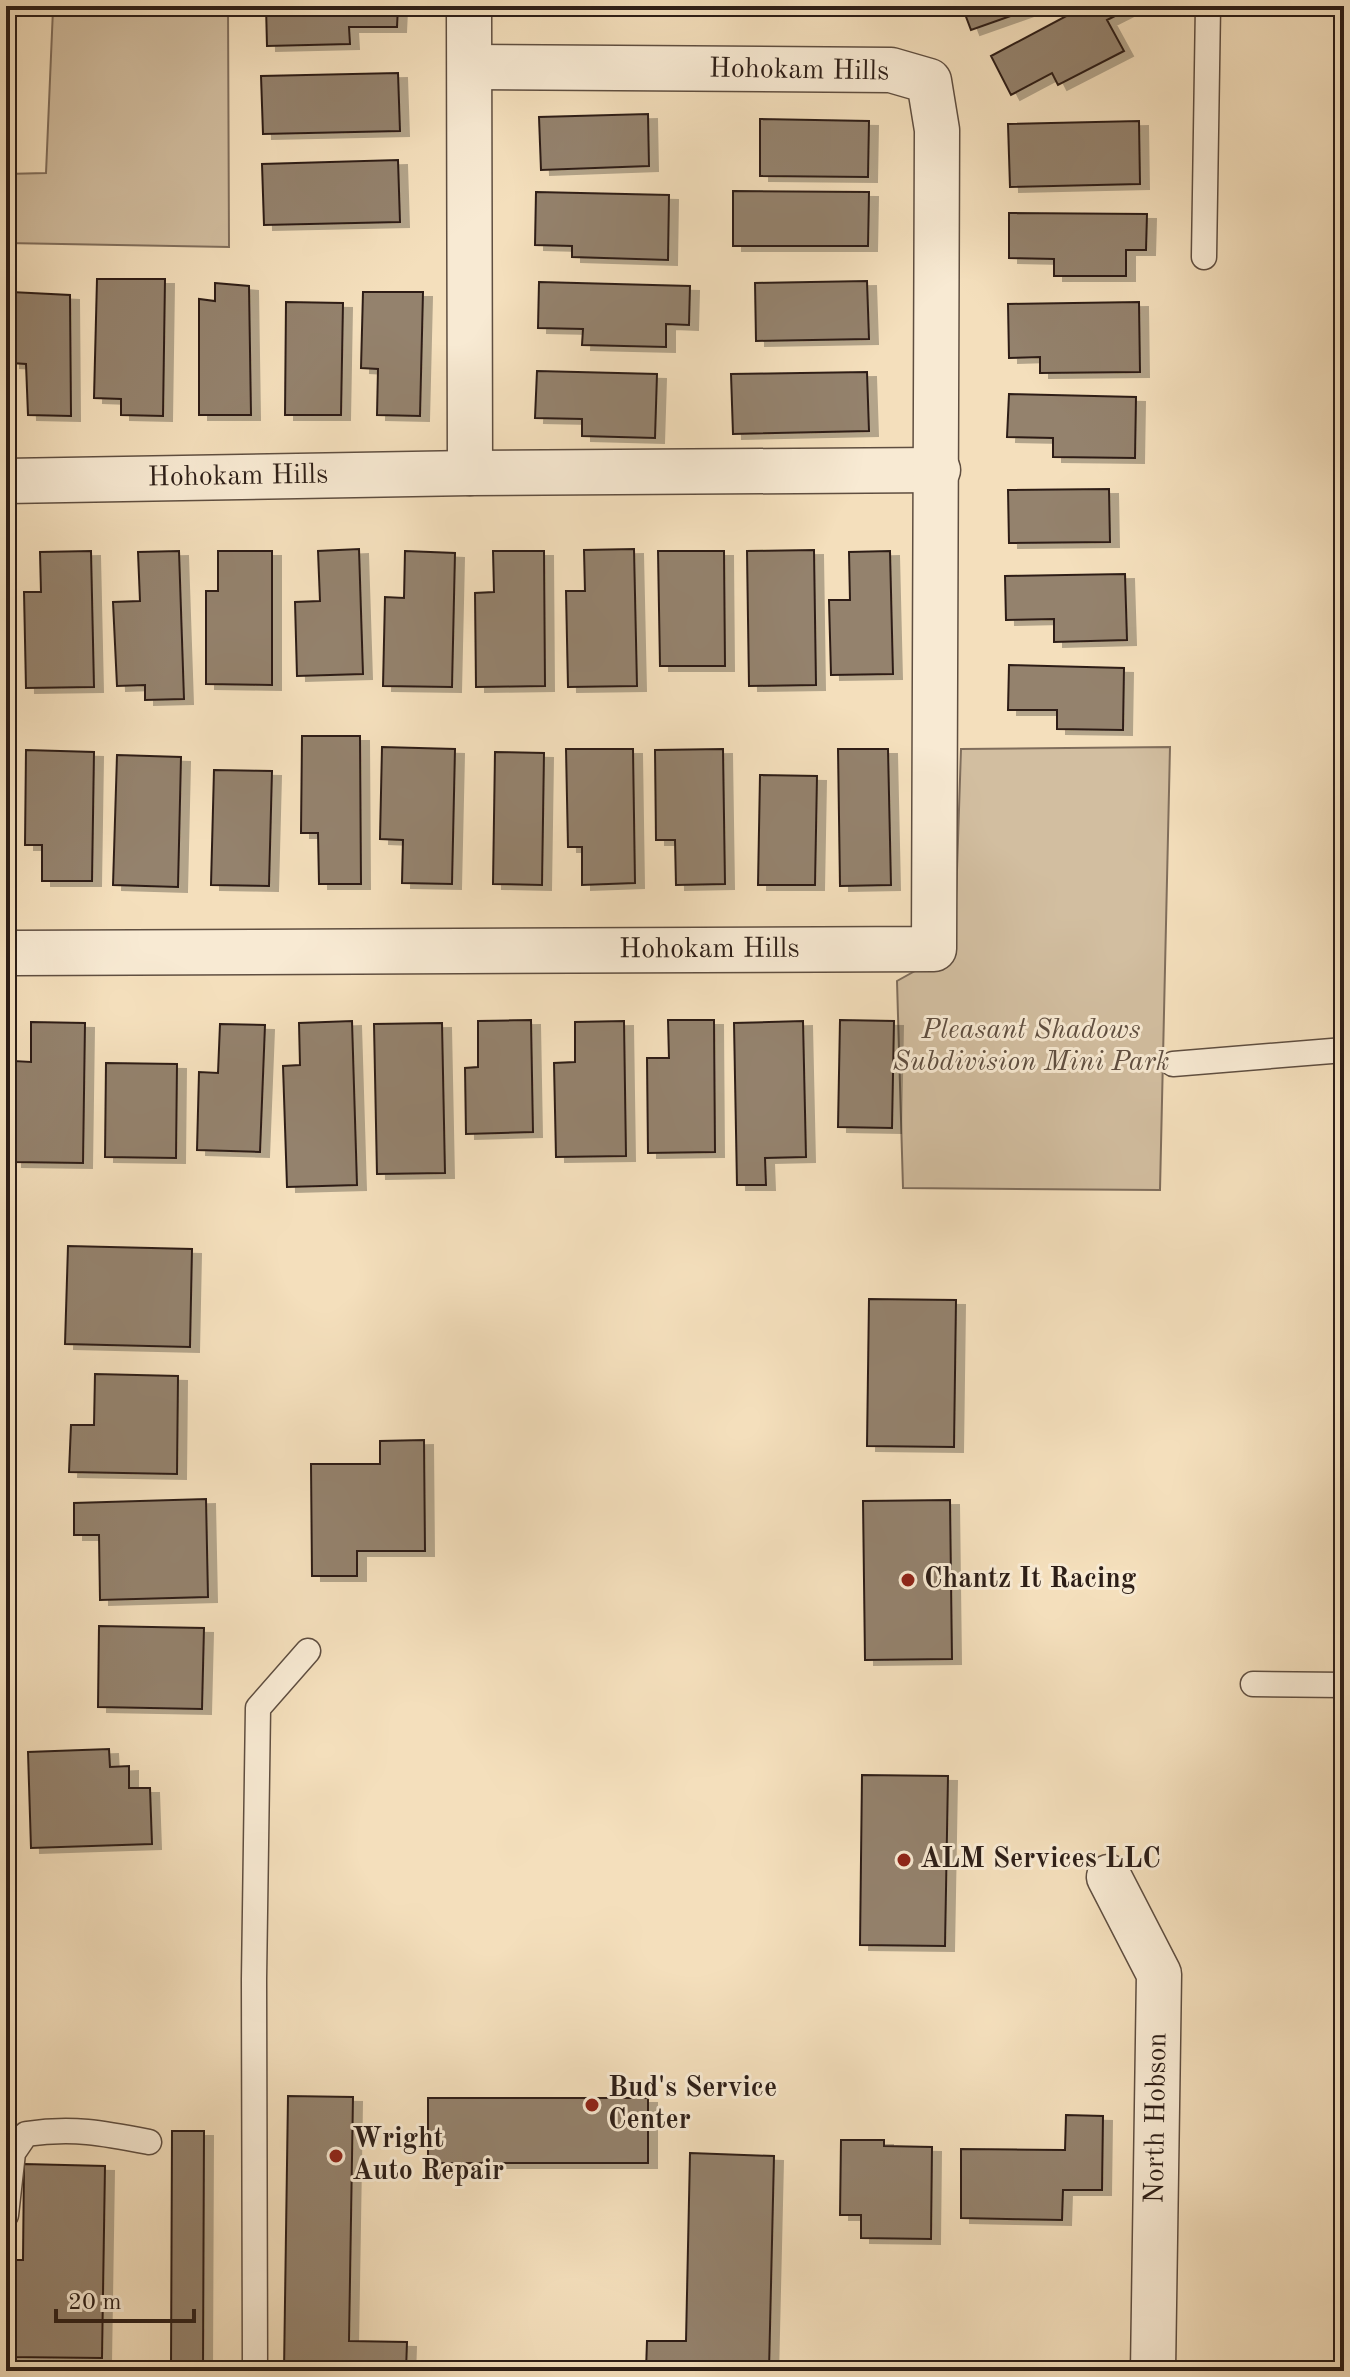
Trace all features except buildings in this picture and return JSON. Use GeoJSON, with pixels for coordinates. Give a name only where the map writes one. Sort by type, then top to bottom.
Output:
{"type":"FeatureCollection","features":[{"type":"Feature","properties":{"kind":"street"},"geometry":{"type":"LineString","coordinates":[[469,6],[470,473]]}},
{"type":"Feature","properties":{"kind":"street","name":"Hohokam Hills"},"geometry":{"type":"LineString","coordinates":[[6,950],[12,953],[44,953],[934,949],[937,130],[929,81],[891,70],[470,67]]}},
{"type":"Feature","properties":{"kind":"street","name":"Hohokam Hills"},"geometry":{"type":"LineString","coordinates":[[6,481],[470,473],[938,470]]}},
{"type":"Feature","properties":{"kind":"street","name":"North Hobson"},"geometry":{"type":"LineString","coordinates":[[1109,1877],[1159,1974],[1153,2371]]}},
{"type":"Feature","properties":{"kind":"lane"},"geometry":{"type":"LineString","coordinates":[[1204,257],[1208,6]]}},
{"type":"Feature","properties":{"kind":"lane"},"geometry":{"type":"LineString","coordinates":[[1173,1064],[1344,1050]]}},
{"type":"Feature","properties":{"kind":"lane"},"geometry":{"type":"LineString","coordinates":[[255,2371],[254,1979],[258,1708],[308,1651]]}},
{"type":"Feature","properties":{"kind":"lane"},"geometry":{"type":"LineString","coordinates":[[1253,1684],[1344,1685]]}},
{"type":"Feature","properties":{"kind":"lane"},"geometry":{"type":"LineString","coordinates":[[6,2215],[13,2153],[26,2134],[62,2129],[101,2132],[149,2142]]}},
{"type":"Feature","properties":{"kind":"green space"},"geometry":{"type":"Polygon","coordinates":[[[50,6],[228,6],[229,247],[6,243],[6,174],[46,173],[53,9],[50,6]]]}},
{"type":"Feature","properties":{"kind":"green space","name":"Pleasant Shadows Subdivision Mini Park"},"geometry":{"type":"Polygon","coordinates":[[[1170,747],[1160,1190],[903,1188],[897,981],[931,962],[955,930],[961,749],[1170,747]]]}},
{"type":"Feature","properties":{"kind":"place","name":"Chantz It Racing"},"geometry":{"type":"Point","coordinates":[908,1580]}},
{"type":"Feature","properties":{"kind":"place","name":"ALM Services LLC"},"geometry":{"type":"Point","coordinates":[904,1860]}},
{"type":"Feature","properties":{"kind":"place","name":"Bud's Service Center"},"geometry":{"type":"Point","coordinates":[592,2105]}},
{"type":"Feature","properties":{"kind":"place","name":"Wright Auto Repair"},"geometry":{"type":"Point","coordinates":[336,2156]}}]}
